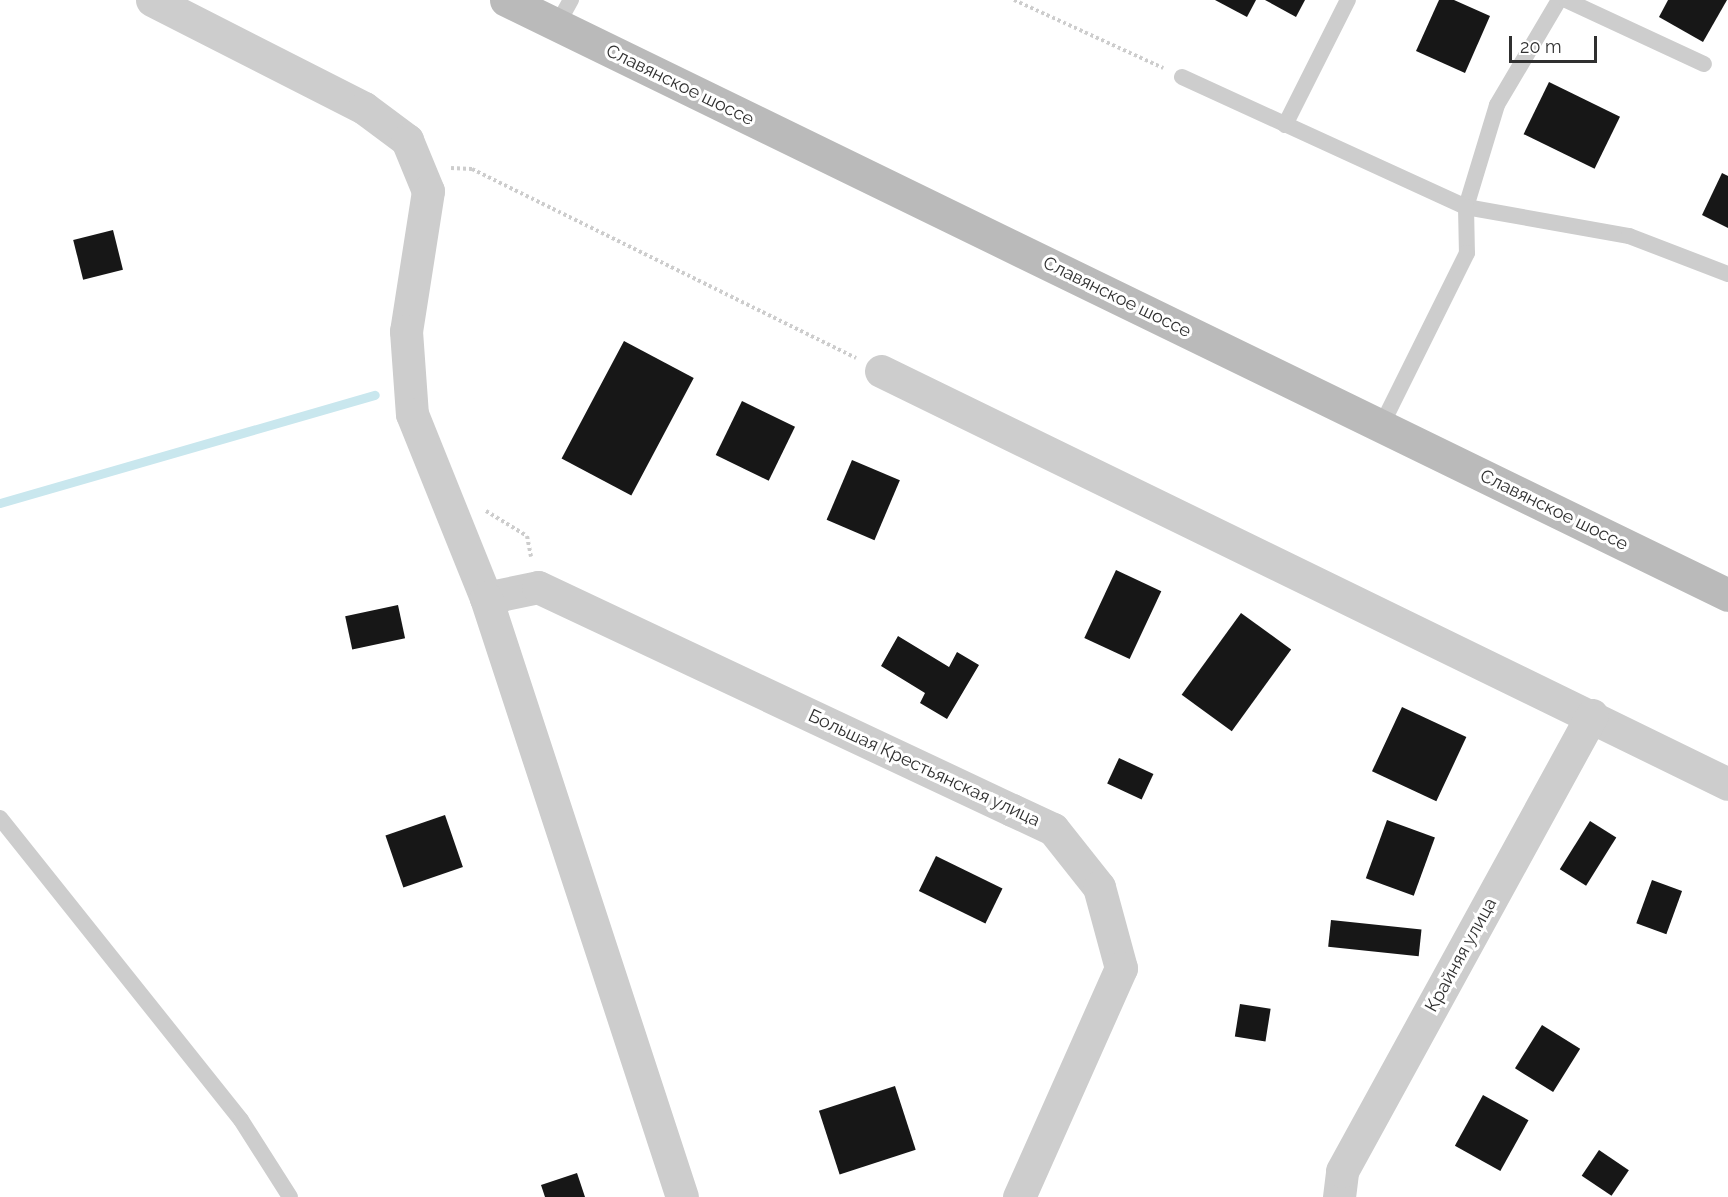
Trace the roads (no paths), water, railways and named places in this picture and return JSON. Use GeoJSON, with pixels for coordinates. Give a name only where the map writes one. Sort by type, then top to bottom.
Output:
{"type":"FeatureCollection","features":[{"type":"Feature","properties":{"kind":"main road","name":"Славянское шоссе"},"geometry":{"type":"LineString","coordinates":[[506,0],[564,12],[1381,426],[1728,595]]}},
{"type":"Feature","properties":{"kind":"street"},"geometry":{"type":"LineString","coordinates":[[152,0],[364,108],[407,140],[428,191],[406,331],[412,414],[486,598],[682,1197]]}},
{"type":"Feature","properties":{"kind":"street"},"geometry":{"type":"LineString","coordinates":[[881,371],[1728,784]]}},
{"type":"Feature","properties":{"kind":"street","name":"Большая Крестьянская улица"},"geometry":{"type":"LineString","coordinates":[[486,598],[538,587],[1053,829],[1099,887],[1121,968],[1019,1197]]}},
{"type":"Feature","properties":{"kind":"street","name":"Крайняя улица"},"geometry":{"type":"LineString","coordinates":[[1339,1197],[1342,1171],[1592,716]]}},
{"type":"Feature","properties":{"kind":"lane"},"geometry":{"type":"LineString","coordinates":[[1285,125],[1348,0]]}},
{"type":"Feature","properties":{"kind":"lane"},"geometry":{"type":"LineString","coordinates":[[1381,426],[1467,253],[1466,207],[1497,105],[1559,0]]}},
{"type":"Feature","properties":{"kind":"lane"},"geometry":{"type":"LineString","coordinates":[[1566,0],[1704,64]]}},
{"type":"Feature","properties":{"kind":"lane"},"geometry":{"type":"LineString","coordinates":[[1182,77],[1466,207],[1629,236],[1728,274]]}},
{"type":"Feature","properties":{"kind":"lane"},"geometry":{"type":"LineString","coordinates":[[0,818],[241,1120],[290,1197]]}},
{"type":"Feature","properties":{"kind":"waterway"},"geometry":{"type":"LineString","coordinates":[[0,503],[375,395]]}}]}
